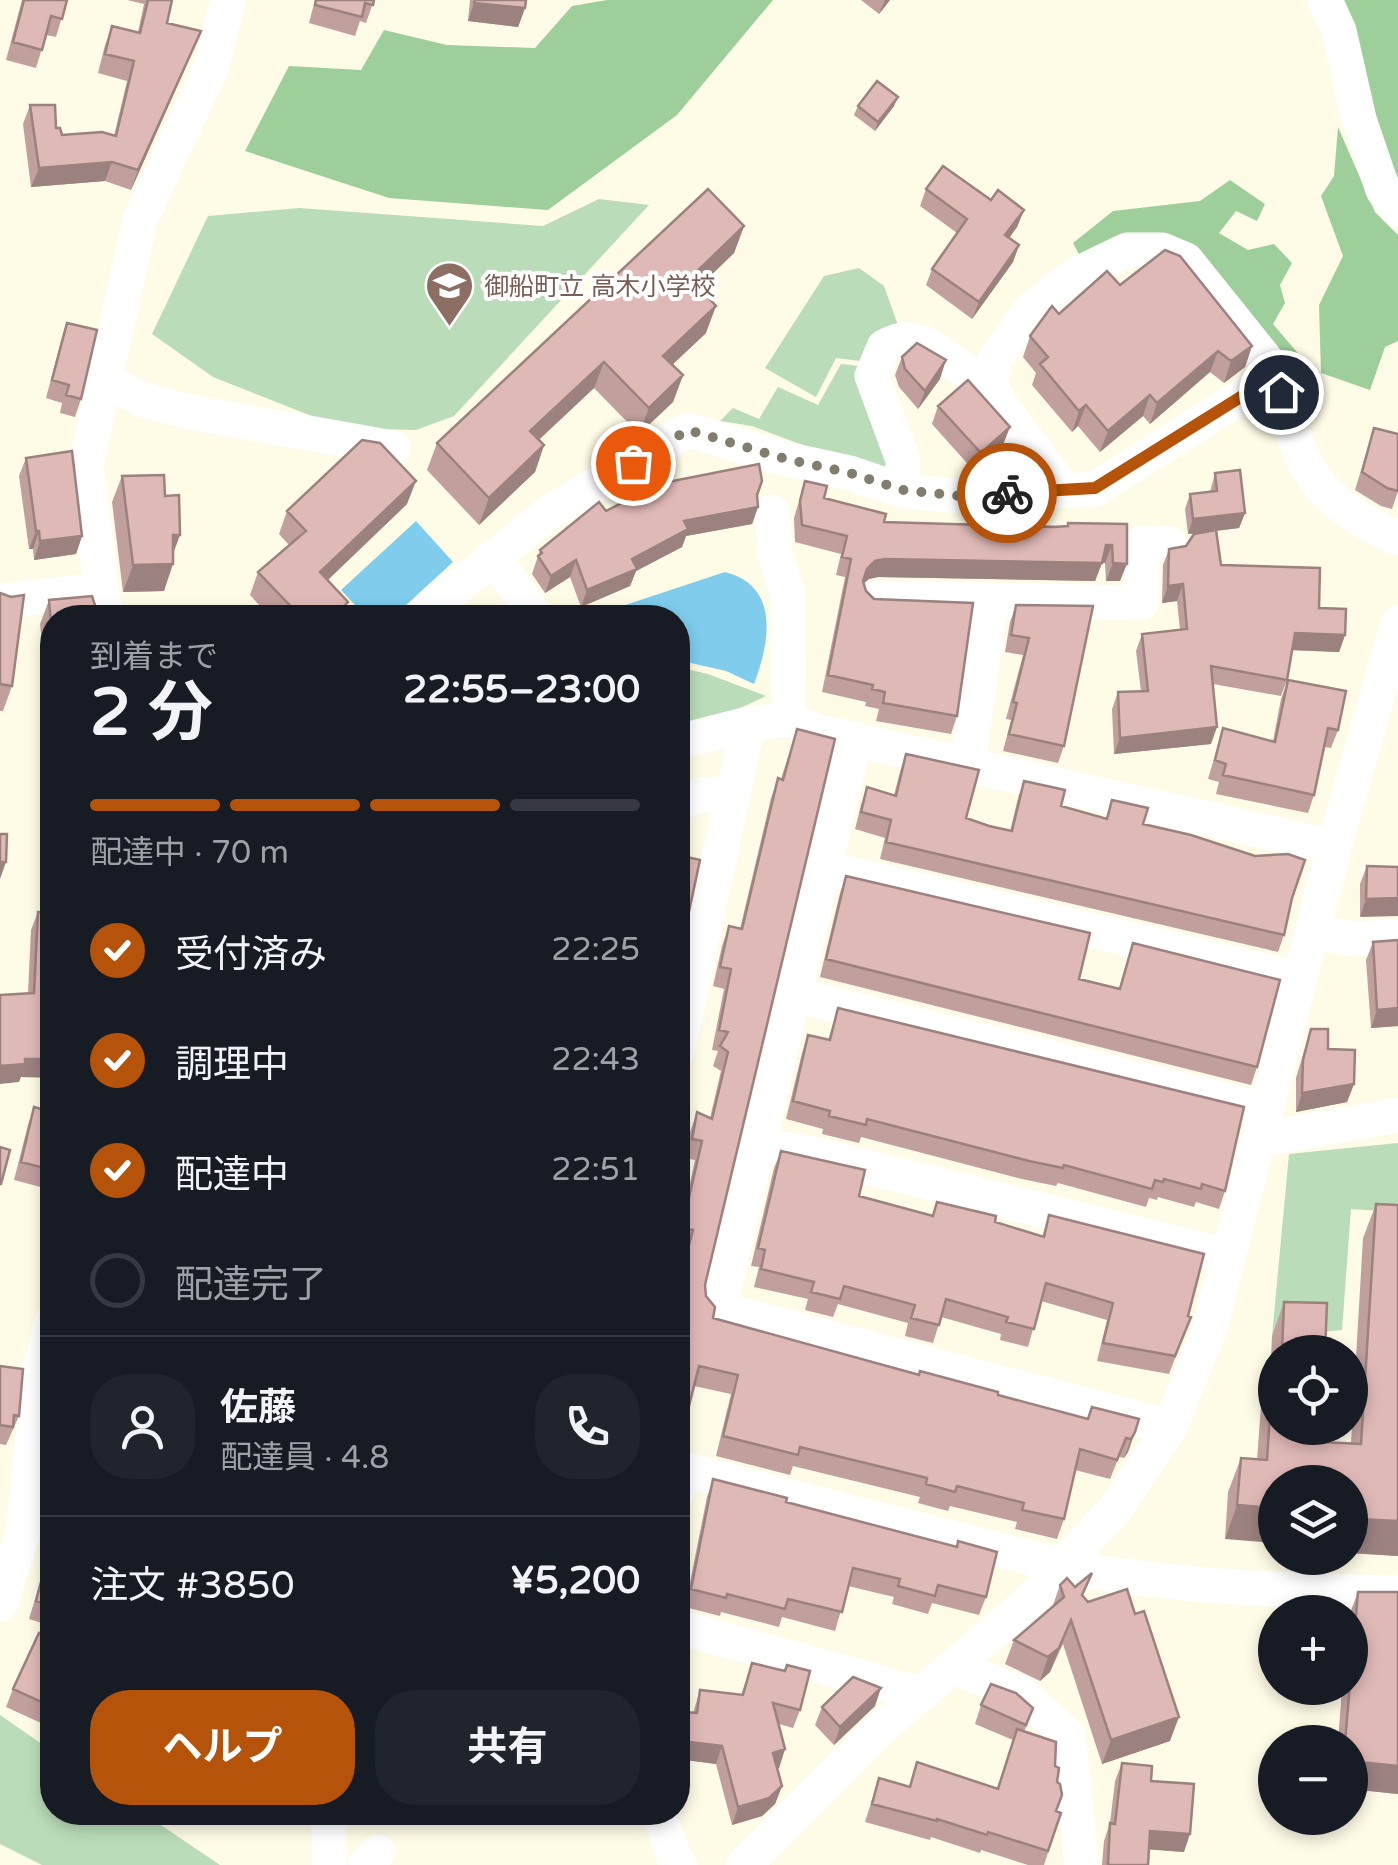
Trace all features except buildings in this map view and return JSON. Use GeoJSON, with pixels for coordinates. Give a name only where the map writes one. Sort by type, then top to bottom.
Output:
{"type":"FeatureCollection","features":[{"type":"Feature","properties":{"kind":"street"},"geometry":{"type":"LineString","coordinates":[[0,600],[104,604],[86,465],[140,220],[211,68],[228,0]]}},
{"type":"Feature","properties":{"kind":"street"},"geometry":{"type":"LineString","coordinates":[[1325,0],[1339,31],[1358,119],[1383,190],[1398,210]]}},
{"type":"Feature","properties":{"kind":"street"},"geometry":{"type":"LineString","coordinates":[[1065,490],[1001,406],[990,384],[995,359],[1028,311],[1075,275],[1128,250],[1162,250],[1186,260],[1271,366],[1311,474],[1367,524],[1398,538]]}},
{"type":"Feature","properties":{"kind":"street"},"geometry":{"type":"LineString","coordinates":[[903,490],[904,460],[872,376],[884,348],[906,338],[916,339],[929,344],[972,378],[990,384]]}},
{"type":"Feature","properties":{"kind":"street"},"geometry":{"type":"LineString","coordinates":[[104,378],[140,399],[190,412],[393,448]]}},
{"type":"Feature","properties":{"kind":"street"},"geometry":{"type":"LineString","coordinates":[[435,605],[550,512],[688,430],[903,490],[960,496],[1065,490],[1095,488],[1247,393],[1281,392]]}},
{"type":"Feature","properties":{"kind":"street"},"geometry":{"type":"LineString","coordinates":[[772,512],[776,554],[788,594],[789,719]]}},
{"type":"Feature","properties":{"kind":"street"},"geometry":{"type":"LineString","coordinates":[[878,598],[1141,604],[1142,544],[1170,544]]}},
{"type":"Feature","properties":{"kind":"street"},"geometry":{"type":"LineString","coordinates":[[493,556],[528,605]]}},
{"type":"Feature","properties":{"kind":"street"},"geometry":{"type":"LineString","coordinates":[[968,763],[991,601]]}},
{"type":"Feature","properties":{"kind":"street"},"geometry":{"type":"LineString","coordinates":[[744,1865],[880,1729],[1030,1601],[1116,1508],[1170,1427],[1209,1331],[1334,847],[1398,623]]}},
{"type":"Feature","properties":{"kind":"street"},"geometry":{"type":"LineString","coordinates":[[690,739],[748,724],[789,719],[816,731],[1334,847]]}},
{"type":"Feature","properties":{"kind":"street"},"geometry":{"type":"LineString","coordinates":[[690,993],[748,724]]}},
{"type":"Feature","properties":{"kind":"street"},"geometry":{"type":"LineString","coordinates":[[856,738],[719,1309],[1170,1427]]}},
{"type":"Feature","properties":{"kind":"street"},"geometry":{"type":"LineString","coordinates":[[690,800],[733,793]]}},
{"type":"Feature","properties":{"kind":"street"},"geometry":{"type":"LineString","coordinates":[[825,868],[1300,979]]}},
{"type":"Feature","properties":{"kind":"street"},"geometry":{"type":"LineString","coordinates":[[1312,931],[1352,939],[1398,937]]}},
{"type":"Feature","properties":{"kind":"street"},"geometry":{"type":"LineString","coordinates":[[795,995],[1261,1125],[1398,1115]]}},
{"type":"Feature","properties":{"kind":"street"},"geometry":{"type":"LineString","coordinates":[[759,1144],[818,1155],[1228,1256]]}},
{"type":"Feature","properties":{"kind":"street"},"geometry":{"type":"LineString","coordinates":[[0,1604],[23,1534],[27,1458],[40,1370]]}},
{"type":"Feature","properties":{"kind":"street"},"geometry":{"type":"LineString","coordinates":[[690,1471],[1062,1566],[1126,1578],[1398,1593]]}},
{"type":"Feature","properties":{"kind":"street"},"geometry":{"type":"LineString","coordinates":[[690,1631],[922,1694]]}},
{"type":"Feature","properties":{"kind":"street"},"geometry":{"type":"LineString","coordinates":[[953,1667],[1021,1693],[1068,1734],[1082,1865]]}},
{"type":"Feature","properties":{"kind":"street"},"geometry":{"type":"LineString","coordinates":[[329,1825],[329,1865]]}},
{"type":"Feature","properties":{"kind":"street"},"geometry":{"type":"LineString","coordinates":[[663,1825],[674,1860],[680,1865]]}},
{"type":"Feature","properties":{"kind":"green space"},"geometry":{"type":"Polygon","coordinates":[[[607,0],[773,0],[677,115],[548,210],[389,198],[245,151],[289,66],[361,70],[384,30],[447,45],[535,48],[572,6],[607,0]]]}},
{"type":"Feature","properties":{"kind":"green space"},"geometry":{"type":"Polygon","coordinates":[[[1343,0],[1398,0],[1398,178],[1383,147],[1343,0]]]}},
{"type":"Feature","properties":{"kind":"green space"},"geometry":{"type":"Polygon","coordinates":[[[1338,127],[1375,212],[1398,235],[1398,341],[1385,347],[1370,390],[1321,373],[1319,305],[1343,256],[1321,196],[1334,176],[1338,127]]]}},
{"type":"Feature","properties":{"kind":"green space"},"geometry":{"type":"Polygon","coordinates":[[[1230,180],[1265,204],[1257,221],[1236,211],[1219,233],[1248,250],[1274,244],[1292,263],[1280,285],[1285,303],[1273,324],[1308,365],[1286,383],[1190,246],[1083,262],[1073,243],[1113,211],[1200,201],[1230,180]]]}},
{"type":"Feature","properties":{"kind":"green space"},"geometry":{"type":"Polygon","coordinates":[[[599,199],[649,205],[454,416],[416,430],[342,428],[213,377],[152,334],[208,216],[299,208],[543,226],[599,199]]]}},
{"type":"Feature","properties":{"kind":"green space"},"geometry":{"type":"Polygon","coordinates":[[[859,268],[884,286],[900,331],[860,361],[836,358],[816,397],[765,368],[824,276],[859,268]]]}},
{"type":"Feature","properties":{"kind":"green space"},"geometry":{"type":"Polygon","coordinates":[[[841,364],[868,367],[893,479],[752,426],[720,421],[733,408],[759,419],[778,387],[818,405],[841,364]]]}},
{"type":"Feature","properties":{"kind":"green space"},"geometry":{"type":"Polygon","coordinates":[[[690,670],[766,696],[690,731],[690,670]]]}},
{"type":"Feature","properties":{"kind":"green space"},"geometry":{"type":"Polygon","coordinates":[[[1398,1143],[1398,1212],[1351,1209],[1342,1330],[1272,1335],[1289,1154],[1398,1143]]]}},
{"type":"Feature","properties":{"kind":"green space"},"geometry":{"type":"Polygon","coordinates":[[[0,1715],[40,1743],[40,1825],[161,1825],[220,1865],[42,1865],[0,1844],[0,1715]]]}},
{"type":"Feature","properties":{"kind":"water"},"geometry":{"type":"Polygon","coordinates":[[[416,521],[453,562],[406,605],[355,605],[341,590],[416,521]]]}},
{"type":"Feature","properties":{"kind":"water"},"geometry":{"type":"Polygon","coordinates":[[[725,572],[743,579],[763,603],[766,618],[764,651],[754,684],[726,671],[690,663],[690,605],[625,605],[725,572]]]}},
{"type":"Feature","properties":{"kind":"way so far"},"geometry":{"type":"LineString","coordinates":[[633,463],[688,430],[903,490],[960,496],[1007,493]]}},
{"type":"Feature","properties":{"kind":"place","name":"御船町立 高木小学校"},"geometry":{"type":"Point","coordinates":[449,328]}},
{"type":"Feature","properties":{"kind":"route"},"geometry":{"type":"LineString","coordinates":[[1007,493],[1095,488],[1247,393],[1281,392]]}}]}
